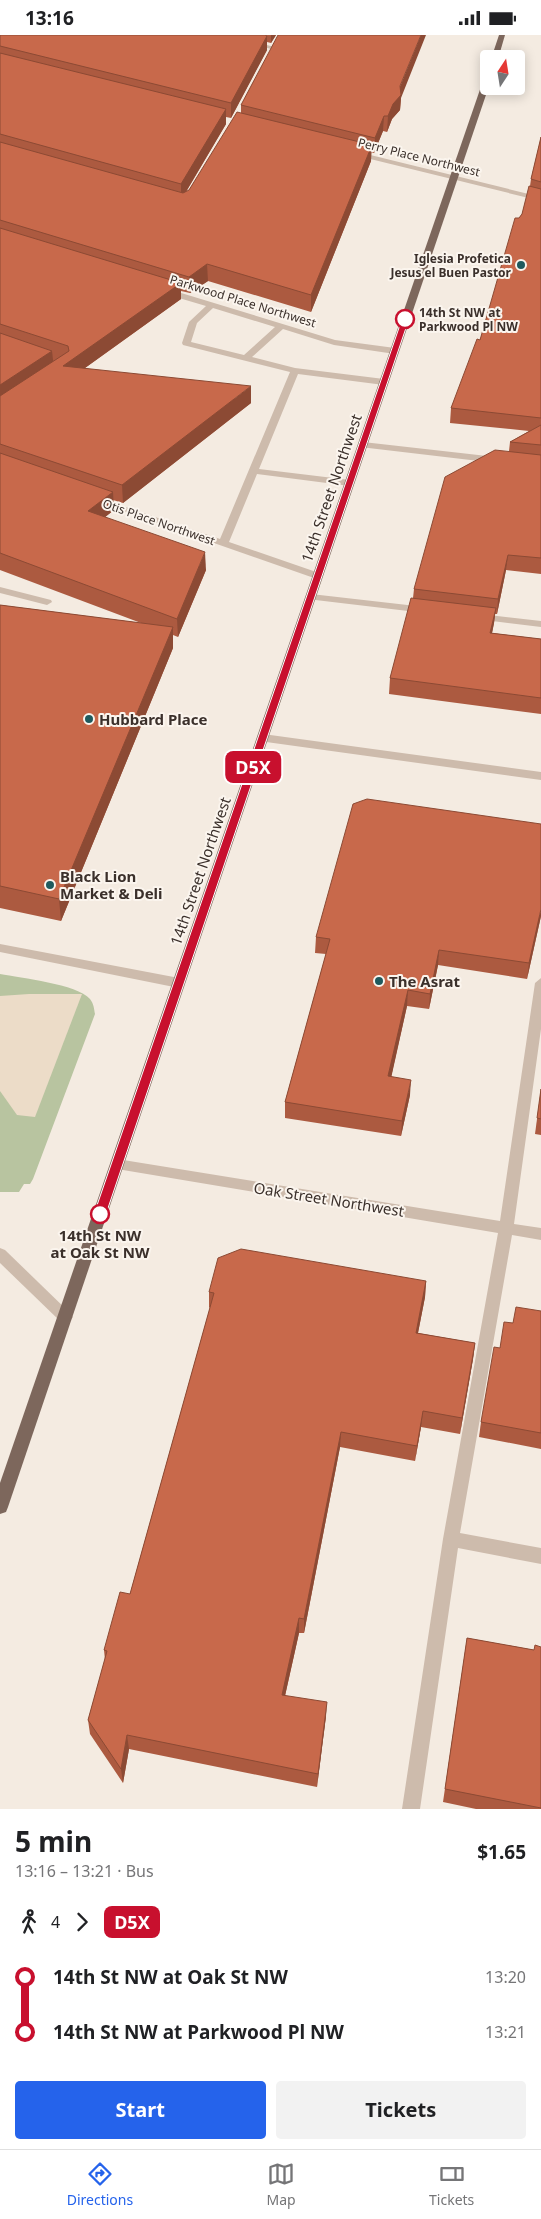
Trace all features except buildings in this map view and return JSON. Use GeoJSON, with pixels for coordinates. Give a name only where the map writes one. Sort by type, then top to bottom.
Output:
{"type":"FeatureCollection","features":[{"type":"Feature","properties":{"kind":"main road"},"geometry":{"type":"LineString","coordinates":[[497,50],[502,35]]}},
{"type":"Feature","properties":{"kind":"main road","name":"14th Street Northwest"},"geometry":{"type":"LineString","coordinates":[[0,1507],[4,1480],[65,1317],[482,95]]}},
{"type":"Feature","properties":{"kind":"street"},"geometry":{"type":"LineString","coordinates":[[222,35],[276,44],[270,55]]}},
{"type":"Feature","properties":{"kind":"street","name":"Perry Place Northwest"},"geometry":{"type":"LineString","coordinates":[[347,151],[541,199]]}},
{"type":"Feature","properties":{"kind":"street","name":"Parkwood Place Northwest"},"geometry":{"type":"LineString","coordinates":[[157,288],[334,342],[394,351]]}},
{"type":"Feature","properties":{"kind":"street"},"geometry":{"type":"LineString","coordinates":[[212,305],[193,323],[186,343],[295,371],[384,382]]}},
{"type":"Feature","properties":{"kind":"street"},"geometry":{"type":"LineString","coordinates":[[246,358],[280,326]]}},
{"type":"Feature","properties":{"kind":"street"},"geometry":{"type":"LineString","coordinates":[[223,544],[295,371]]}},
{"type":"Feature","properties":{"kind":"street"},"geometry":{"type":"LineString","coordinates":[[363,445],[504,460]]}},
{"type":"Feature","properties":{"kind":"street"},"geometry":{"type":"LineString","coordinates":[[254,471],[350,483]]}},
{"type":"Feature","properties":{"kind":"street","name":"Otis Place Northwest"},"geometry":{"type":"LineString","coordinates":[[88,497],[318,576]]}},
{"type":"Feature","properties":{"kind":"street"},"geometry":{"type":"LineString","coordinates":[[0,590],[47,602]]}},
{"type":"Feature","properties":{"kind":"street"},"geometry":{"type":"LineString","coordinates":[[311,597],[435,611]]}},
{"type":"Feature","properties":{"kind":"street"},"geometry":{"type":"LineString","coordinates":[[464,615],[541,624]]}},
{"type":"Feature","properties":{"kind":"street"},"geometry":{"type":"LineString","coordinates":[[263,738],[541,775]]}},
{"type":"Feature","properties":{"kind":"street"},"geometry":{"type":"LineString","coordinates":[[0,948],[179,983]]}},
{"type":"Feature","properties":{"kind":"street"},"geometry":{"type":"LineString","coordinates":[[411,1809],[451,1539],[506,1228],[541,984]]}},
{"type":"Feature","properties":{"kind":"street","name":"Oak Street Northwest"},"geometry":{"type":"LineString","coordinates":[[117,1164],[541,1234]]}},
{"type":"Feature","properties":{"kind":"street"},"geometry":{"type":"LineString","coordinates":[[0,1254],[65,1317]]}},
{"type":"Feature","properties":{"kind":"street"},"geometry":{"type":"LineString","coordinates":[[451,1539],[541,1556]]}},
{"type":"Feature","properties":{"kind":"green space"},"geometry":{"type":"Polygon","coordinates":[[[0,974],[48,982],[73,989],[90,999],[95,1014],[33,1179],[30,1184],[24,1184],[19,1192],[0,1192],[0,974]]]}},
{"type":"Feature","properties":{"kind":"shaded area"},"geometry":{"type":"Polygon","coordinates":[[[82,994],[35,1117],[17,1115],[0,1091],[0,996],[82,994]]]}},
{"type":"Feature","properties":{"kind":"bus line","name":"D5X"},"geometry":{"type":"LineString","coordinates":[[100,1214],[405,319]]}},
{"type":"Feature","properties":{"kind":"place","name":"Iglesia Profetica Jesus el Buen Pastor"},"geometry":{"type":"Point","coordinates":[521,265]}},
{"type":"Feature","properties":{"kind":"place","name":"14th St NW at Parkwood Pl NW"},"geometry":{"type":"Point","coordinates":[405,319]}},
{"type":"Feature","properties":{"kind":"place","name":"Hubbard Place"},"geometry":{"type":"Point","coordinates":[89,719]}},
{"type":"Feature","properties":{"kind":"place","name":"Black Lion Market & Deli"},"geometry":{"type":"Point","coordinates":[50,885]}},
{"type":"Feature","properties":{"kind":"place","name":"The Asrat"},"geometry":{"type":"Point","coordinates":[379,981]}},
{"type":"Feature","properties":{"kind":"place","name":"14th St NW at Oak St NW"},"geometry":{"type":"Point","coordinates":[100,1214]}}]}
